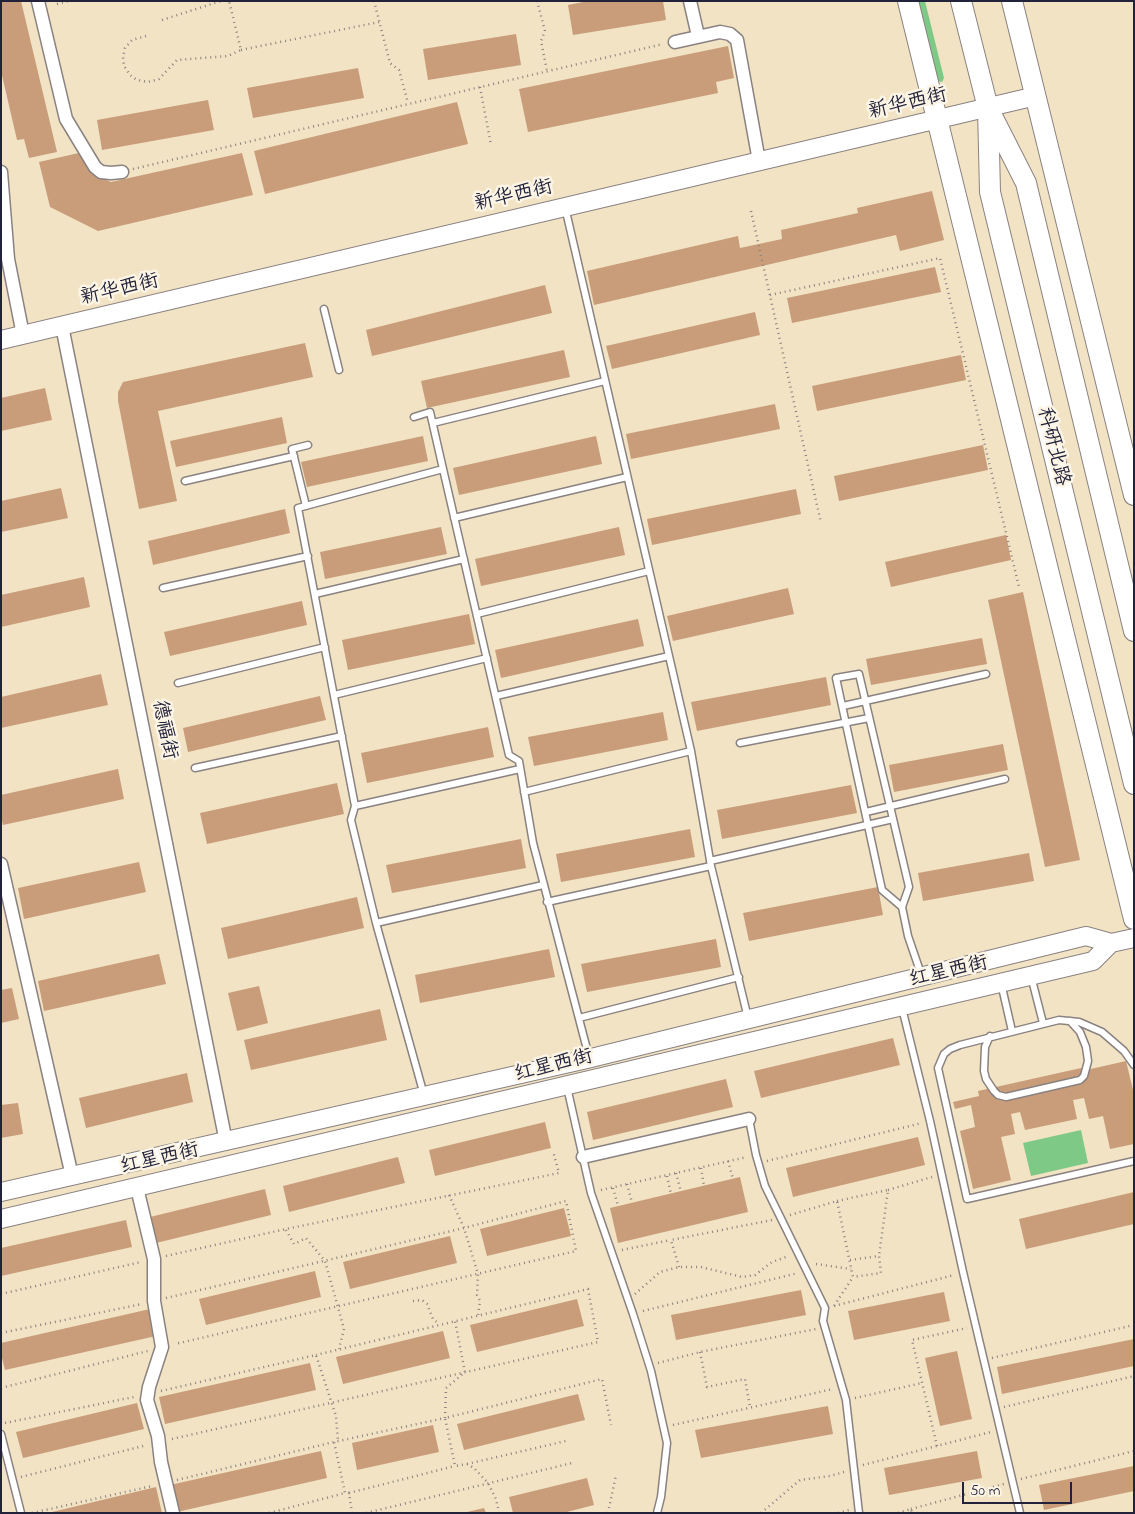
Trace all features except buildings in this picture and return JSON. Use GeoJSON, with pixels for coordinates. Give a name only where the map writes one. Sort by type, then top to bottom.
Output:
{"type":"FeatureCollection","features":[{"type":"Feature","properties":{"kind":"main road"},"geometry":{"type":"LineString","coordinates":[[908,1],[1134,919]]}},
{"type":"Feature","properties":{"kind":"main road","name":"科研北路"},"geometry":{"type":"LineString","coordinates":[[961,1],[988,108],[1026,184],[1134,631]]}},
{"type":"Feature","properties":{"kind":"main road"},"geometry":{"type":"LineString","coordinates":[[1012,1],[1134,495]]}},
{"type":"Feature","properties":{"kind":"main road","name":"新华西街"},"geometry":{"type":"LineString","coordinates":[[1,340],[1036,96]]}},
{"type":"Feature","properties":{"kind":"main road","name":"科研北路"},"geometry":{"type":"LineString","coordinates":[[988,108],[990,192],[1134,784]]}},
{"type":"Feature","properties":{"kind":"main road","name":"红星西街"},"geometry":{"type":"LineString","coordinates":[[1,1192],[589,1058],[1086,936],[1110,943],[1134,938]]}},
{"type":"Feature","properties":{"kind":"main road","name":"红星西街"},"geometry":{"type":"LineString","coordinates":[[1,1219],[1093,961],[1110,943]]}},
{"type":"Feature","properties":{"kind":"main road"},"geometry":{"type":"LineString","coordinates":[[921,975],[928,1000]]}},
{"type":"Feature","properties":{"kind":"main road"},"geometry":{"type":"LineString","coordinates":[[570,1062],[571,1085]]}},
{"type":"Feature","properties":{"kind":"main road"},"geometry":{"type":"LineString","coordinates":[[226,1142],[231,1165]]}},
{"type":"Feature","properties":{"kind":"street"},"geometry":{"type":"LineString","coordinates":[[38,1],[66,118],[95,167],[101,172],[122,172]]}},
{"type":"Feature","properties":{"kind":"street"},"geometry":{"type":"LineString","coordinates":[[690,1],[698,36]]}},
{"type":"Feature","properties":{"kind":"street"},"geometry":{"type":"LineString","coordinates":[[675,42],[720,32],[730,34],[737,40],[759,161]]}},
{"type":"Feature","properties":{"kind":"street"},"geometry":{"type":"LineString","coordinates":[[1,172],[8,259],[23,335]]}},
{"type":"Feature","properties":{"kind":"street","name":"德福街"},"geometry":{"type":"LineString","coordinates":[[62,326],[226,1142]]}},
{"type":"Feature","properties":{"kind":"street"},"geometry":{"type":"LineString","coordinates":[[1,864],[72,1176]]}},
{"type":"Feature","properties":{"kind":"street"},"geometry":{"type":"LineString","coordinates":[[583,1157],[749,1118]]}},
{"type":"Feature","properties":{"kind":"street"},"geometry":{"type":"LineString","coordinates":[[136,1188],[154,1259],[154,1301],[162,1347],[149,1387],[147,1400],[159,1442],[161,1462],[173,1513]]}},
{"type":"Feature","properties":{"kind":"lane"},"geometry":{"type":"LineString","coordinates":[[565,207],[669,656],[690,751],[711,863],[748,1018]]}},
{"type":"Feature","properties":{"kind":"lane"},"geometry":{"type":"LineString","coordinates":[[324,309],[339,370]]}},
{"type":"Feature","properties":{"kind":"lane"},"geometry":{"type":"LineString","coordinates":[[433,423],[605,380]]}},
{"type":"Feature","properties":{"kind":"lane"},"geometry":{"type":"LineString","coordinates":[[414,417],[430,412],[509,754],[519,761],[533,843],[589,1058]]}},
{"type":"Feature","properties":{"kind":"lane"},"geometry":{"type":"LineString","coordinates":[[306,506],[292,449],[308,445]]}},
{"type":"Feature","properties":{"kind":"lane"},"geometry":{"type":"LineString","coordinates":[[185,482],[294,456]]}},
{"type":"Feature","properties":{"kind":"lane"},"geometry":{"type":"LineString","coordinates":[[424,1096],[376,923],[351,820],[356,806],[298,508],[443,469]]}},
{"type":"Feature","properties":{"kind":"lane"},"geometry":{"type":"LineString","coordinates":[[454,518],[627,477]]}},
{"type":"Feature","properties":{"kind":"lane"},"geometry":{"type":"LineString","coordinates":[[162,588],[308,556]]}},
{"type":"Feature","properties":{"kind":"lane"},"geometry":{"type":"LineString","coordinates":[[315,594],[464,559]]}},
{"type":"Feature","properties":{"kind":"lane"},"geometry":{"type":"LineString","coordinates":[[477,614],[649,571]]}},
{"type":"Feature","properties":{"kind":"lane"},"geometry":{"type":"LineString","coordinates":[[178,684],[325,647]]}},
{"type":"Feature","properties":{"kind":"lane"},"geometry":{"type":"LineString","coordinates":[[496,696],[669,656]]}},
{"type":"Feature","properties":{"kind":"lane"},"geometry":{"type":"LineString","coordinates":[[334,695],[487,658]]}},
{"type":"Feature","properties":{"kind":"lane"},"geometry":{"type":"LineString","coordinates":[[902,907],[882,890],[836,678],[858,674],[909,887],[902,907],[908,936],[921,975]]}},
{"type":"Feature","properties":{"kind":"lane"},"geometry":{"type":"LineString","coordinates":[[843,706],[986,674]]}},
{"type":"Feature","properties":{"kind":"lane"},"geometry":{"type":"LineString","coordinates":[[740,743],[869,718]]}},
{"type":"Feature","properties":{"kind":"lane"},"geometry":{"type":"LineString","coordinates":[[195,768],[342,736]]}},
{"type":"Feature","properties":{"kind":"lane"},"geometry":{"type":"LineString","coordinates":[[524,792],[690,751]]}},
{"type":"Feature","properties":{"kind":"lane"},"geometry":{"type":"LineString","coordinates":[[356,806],[520,770]]}},
{"type":"Feature","properties":{"kind":"lane"},"geometry":{"type":"LineString","coordinates":[[866,812],[1005,779]]}},
{"type":"Feature","properties":{"kind":"lane"},"geometry":{"type":"LineString","coordinates":[[547,902],[893,820]]}},
{"type":"Feature","properties":{"kind":"lane"},"geometry":{"type":"LineString","coordinates":[[376,923],[543,885]]}},
{"type":"Feature","properties":{"kind":"lane"},"geometry":{"type":"LineString","coordinates":[[1031,976],[1043,1023]]}},
{"type":"Feature","properties":{"kind":"lane"},"geometry":{"type":"LineString","coordinates":[[579,1018],[739,977]]}},
{"type":"Feature","properties":{"kind":"lane"},"geometry":{"type":"LineString","coordinates":[[1000,983],[1012,1031]]}},
{"type":"Feature","properties":{"kind":"lane"},"geometry":{"type":"LineString","coordinates":[[901,1006],[930,1121],[963,1272],[1020,1513]]}},
{"type":"Feature","properties":{"kind":"lane"},"geometry":{"type":"LineString","coordinates":[[1134,1065],[1124,1051],[1102,1032],[1080,1022],[1058,1020],[990,1036],[950,1049],[944,1054],[938,1068],[967,1199],[1134,1161]]}},
{"type":"Feature","properties":{"kind":"lane"},"geometry":{"type":"LineString","coordinates":[[990,1036],[985,1047],[984,1071],[986,1079],[998,1096],[1006,1097],[1080,1080],[1084,1076],[1088,1061],[1086,1047],[1080,1032],[1069,1020]]}},
{"type":"Feature","properties":{"kind":"lane"},"geometry":{"type":"LineString","coordinates":[[571,1085],[591,1193],[633,1314],[648,1365],[667,1443],[661,1497],[657,1513]]}},
{"type":"Feature","properties":{"kind":"lane"},"geometry":{"type":"LineString","coordinates":[[749,1118],[758,1164],[765,1186],[825,1308],[823,1321],[846,1400],[859,1513]]}},
{"type":"Feature","properties":{"kind":"lane"},"geometry":{"type":"LineString","coordinates":[[1,1434],[21,1513]]}},
{"type":"Feature","properties":{"kind":"path"},"geometry":{"type":"LineString","coordinates":[[57,4],[69,1]]}},
{"type":"Feature","properties":{"kind":"path"},"geometry":{"type":"LineString","coordinates":[[162,20],[221,1]]}},
{"type":"Feature","properties":{"kind":"path"},"geometry":{"type":"LineString","coordinates":[[229,1],[241,50]]}},
{"type":"Feature","properties":{"kind":"path"},"geometry":{"type":"LineString","coordinates":[[374,1],[390,63],[399,70],[408,103]]}},
{"type":"Feature","properties":{"kind":"path"},"geometry":{"type":"LineString","coordinates":[[537,1],[545,32],[541,41],[547,71]]}},
{"type":"Feature","properties":{"kind":"path"},"geometry":{"type":"LineString","coordinates":[[146,36],[132,40],[125,48],[123,57],[130,75],[136,80],[148,82],[159,79],[177,60],[228,56],[241,50],[379,22]]}},
{"type":"Feature","properties":{"kind":"path"},"geometry":{"type":"LineString","coordinates":[[122,172],[408,103],[675,42]]}},
{"type":"Feature","properties":{"kind":"path"},"geometry":{"type":"LineString","coordinates":[[480,87],[491,145]]}},
{"type":"Feature","properties":{"kind":"path"},"geometry":{"type":"LineString","coordinates":[[751,211],[821,523]]}},
{"type":"Feature","properties":{"kind":"path"},"geometry":{"type":"LineString","coordinates":[[770,295],[940,258],[1019,587]]}},
{"type":"Feature","properties":{"kind":"path"},"geometry":{"type":"LineString","coordinates":[[758,1164],[930,1121]]}},
{"type":"Feature","properties":{"kind":"path"},"geometry":{"type":"LineString","coordinates":[[1,1294],[286,1229],[559,1173],[554,1151]]}},
{"type":"Feature","properties":{"kind":"path"},"geometry":{"type":"LineString","coordinates":[[591,1193],[756,1154]]}},
{"type":"Feature","properties":{"kind":"path"},"geometry":{"type":"LineString","coordinates":[[728,1161],[733,1179]]}},
{"type":"Feature","properties":{"kind":"path"},"geometry":{"type":"LineString","coordinates":[[701,1167],[704,1186]]}},
{"type":"Feature","properties":{"kind":"path"},"geometry":{"type":"LineString","coordinates":[[676,1173],[681,1192]]}},
{"type":"Feature","properties":{"kind":"path"},"geometry":{"type":"LineString","coordinates":[[611,1253],[780,1218],[942,1174]]}},
{"type":"Feature","properties":{"kind":"path"},"geometry":{"type":"LineString","coordinates":[[667,1175],[672,1194]]}},
{"type":"Feature","properties":{"kind":"path"},"geometry":{"type":"LineString","coordinates":[[627,1184],[632,1203]]}},
{"type":"Feature","properties":{"kind":"path"},"geometry":{"type":"LineString","coordinates":[[613,1188],[618,1206]]}},
{"type":"Feature","properties":{"kind":"path"},"geometry":{"type":"LineString","coordinates":[[853,1277],[881,1273],[879,1256],[888,1190]]}},
{"type":"Feature","properties":{"kind":"path"},"geometry":{"type":"LineString","coordinates":[[449,1195],[464,1228],[478,1274],[476,1296],[480,1301],[478,1315]]}},
{"type":"Feature","properties":{"kind":"path"},"geometry":{"type":"LineString","coordinates":[[1,1333],[154,1301],[464,1228],[566,1201],[576,1251],[162,1347],[1,1388]]}},
{"type":"Feature","properties":{"kind":"path"},"geometry":{"type":"LineString","coordinates":[[837,1201],[853,1277],[834,1306],[963,1272]]}},
{"type":"Feature","properties":{"kind":"path"},"geometry":{"type":"LineString","coordinates":[[286,1229],[294,1244],[306,1238],[325,1261],[344,1328],[339,1349]]}},
{"type":"Feature","properties":{"kind":"path"},"geometry":{"type":"LineString","coordinates":[[672,1240],[679,1267]]}},
{"type":"Feature","properties":{"kind":"path"},"geometry":{"type":"LineString","coordinates":[[627,1297],[637,1294],[660,1272],[679,1267],[701,1266],[742,1277],[755,1275],[772,1262],[798,1253]]}},
{"type":"Feature","properties":{"kind":"path"},"geometry":{"type":"LineString","coordinates":[[850,1260],[879,1256]]}},
{"type":"Feature","properties":{"kind":"path"},"geometry":{"type":"LineString","coordinates":[[802,1262],[851,1269]]}},
{"type":"Feature","properties":{"kind":"path"},"geometry":{"type":"LineString","coordinates":[[633,1314],[807,1271]]}},
{"type":"Feature","properties":{"kind":"path"},"geometry":{"type":"LineString","coordinates":[[1,1424],[148,1395],[588,1289],[598,1342],[159,1442],[12,1479]]}},
{"type":"Feature","properties":{"kind":"path"},"geometry":{"type":"LineString","coordinates":[[412,1301],[422,1300],[427,1304],[433,1319],[439,1324]]}},
{"type":"Feature","properties":{"kind":"path"},"geometry":{"type":"LineString","coordinates":[[455,1321],[465,1372]]}},
{"type":"Feature","properties":{"kind":"path"},"geometry":{"type":"LineString","coordinates":[[984,1360],[1134,1325]]}},
{"type":"Feature","properties":{"kind":"path"},"geometry":{"type":"LineString","coordinates":[[937,1446],[912,1340],[976,1326]]}},
{"type":"Feature","properties":{"kind":"path"},"geometry":{"type":"LineString","coordinates":[[648,1365],[700,1352],[825,1327]]}},
{"type":"Feature","properties":{"kind":"path"},"geometry":{"type":"LineString","coordinates":[[700,1352],[707,1387],[744,1379],[750,1407]]}},
{"type":"Feature","properties":{"kind":"path"},"geometry":{"type":"LineString","coordinates":[[316,1355],[336,1416],[336,1442],[352,1513]]}},
{"type":"Feature","properties":{"kind":"path"},"geometry":{"type":"LineString","coordinates":[[455,1466],[445,1418],[446,1388],[465,1372]]}},
{"type":"Feature","properties":{"kind":"path"},"geometry":{"type":"LineString","coordinates":[[995,1409],[1134,1376]]}},
{"type":"Feature","properties":{"kind":"path"},"geometry":{"type":"LineString","coordinates":[[32,1513],[445,1418],[602,1379],[611,1425]]}},
{"type":"Feature","properties":{"kind":"path"},"geometry":{"type":"LineString","coordinates":[[846,1400],[922,1384]]}},
{"type":"Feature","properties":{"kind":"path"},"geometry":{"type":"LineString","coordinates":[[663,1427],[842,1387]]}},
{"type":"Feature","properties":{"kind":"path"},"geometry":{"type":"LineString","coordinates":[[761,1513],[800,1480],[830,1476],[854,1467],[1000,1430]]}},
{"type":"Feature","properties":{"kind":"path"},"geometry":{"type":"LineString","coordinates":[[269,1513],[566,1440]]}},
{"type":"Feature","properties":{"kind":"path"},"geometry":{"type":"LineString","coordinates":[[898,1513],[911,1511],[1012,1481],[1134,1451]]}},
{"type":"Feature","properties":{"kind":"path"},"geometry":{"type":"LineString","coordinates":[[366,1513],[572,1463]]}},
{"type":"Feature","properties":{"kind":"path"},"geometry":{"type":"LineString","coordinates":[[467,1464],[474,1468],[488,1483],[496,1499],[499,1513]]}},
{"type":"Feature","properties":{"kind":"path"},"geometry":{"type":"LineString","coordinates":[[608,1513],[616,1475]]}},
{"type":"Feature","properties":{"kind":"green space"},"geometry":{"type":"Polygon","coordinates":[[[914,1],[925,1],[944,78],[942,82],[937,81],[914,1]]]}},
{"type":"Feature","properties":{"kind":"green space"},"geometry":{"type":"Polygon","coordinates":[[[1081,1130],[1088,1163],[1031,1176],[1023,1143],[1081,1130]]]}}]}
